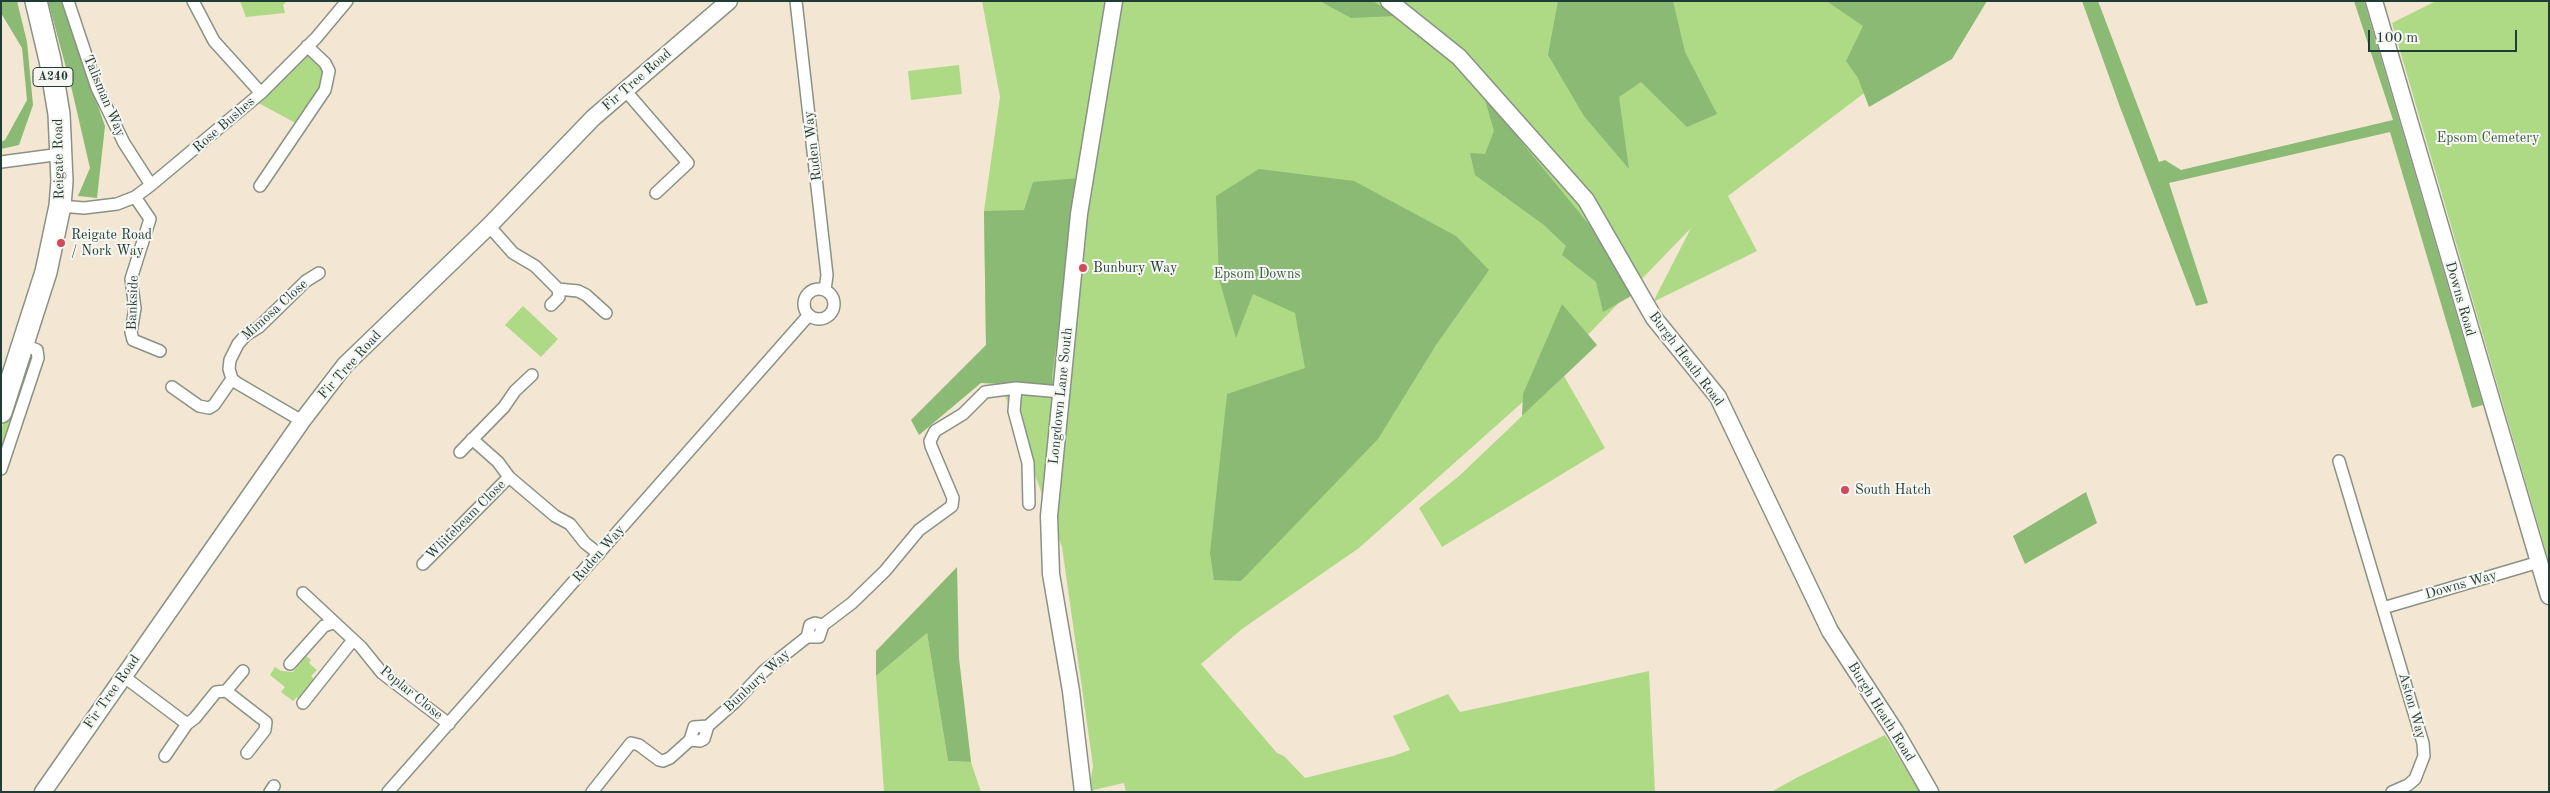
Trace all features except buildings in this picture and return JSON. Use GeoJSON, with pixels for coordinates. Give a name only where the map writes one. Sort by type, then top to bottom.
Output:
{"type":"FeatureCollection","features":[{"type":"Feature","properties":{"kind":"highway","name":"Reigate Road"},"geometry":{"type":"LineString","coordinates":[[1,412],[46,272],[60,206],[62,154],[55,87],[36,1]]}},
{"type":"Feature","properties":{"kind":"main road","name":"Fir Tree Road"},"geometry":{"type":"LineString","coordinates":[[43,792],[332,380],[364,346],[489,226],[624,89],[729,1]]}},
{"type":"Feature","properties":{"kind":"main road","name":"Longdown Lane South"},"geometry":{"type":"LineString","coordinates":[[1083,792],[1071,691],[1051,574],[1049,516],[1079,214],[1114,1]]}},
{"type":"Feature","properties":{"kind":"main road","name":"Burgh Heath Road"},"geometry":{"type":"LineString","coordinates":[[1388,1],[1464,63],[1586,200],[1654,318],[1697,368],[1718,398],[1830,631],[1895,731],[1930,792]]}},
{"type":"Feature","properties":{"kind":"main road","name":"Downs Road"},"geometry":{"type":"LineString","coordinates":[[2374,1],[2549,596]]}},
{"type":"Feature","properties":{"kind":"street","name":"Talisman Way"},"geometry":{"type":"LineString","coordinates":[[68,1],[97,88],[124,143],[151,185]]}},
{"type":"Feature","properties":{"kind":"street"},"geometry":{"type":"LineString","coordinates":[[193,1],[214,41],[261,93]]}},
{"type":"Feature","properties":{"kind":"street","name":"Rose Bushes"},"geometry":{"type":"LineString","coordinates":[[60,206],[84,208],[118,204],[135,197],[261,93],[307,46],[347,1]]}},
{"type":"Feature","properties":{"kind":"street","name":"Ruden Way"},"geometry":{"type":"LineString","coordinates":[[388,792],[808,316],[820,320],[830,314],[834,304],[830,293],[825,290],[828,275],[796,1]]}},
{"type":"Feature","properties":{"kind":"street"},"geometry":{"type":"LineString","coordinates":[[260,186],[325,90],[329,71],[325,63],[307,46]]}},
{"type":"Feature","properties":{"kind":"street"},"geometry":{"type":"LineString","coordinates":[[624,89],[688,163],[656,193]]}},
{"type":"Feature","properties":{"kind":"street"},"geometry":{"type":"LineString","coordinates":[[1,162],[62,154]]}},
{"type":"Feature","properties":{"kind":"street","name":"Bankside"},"geometry":{"type":"LineString","coordinates":[[135,197],[150,219],[131,279],[135,308],[130,332],[133,340],[160,351]]}},
{"type":"Feature","properties":{"kind":"street"},"geometry":{"type":"LineString","coordinates":[[489,226],[513,253],[535,266],[558,289],[559,297],[551,305]]}},
{"type":"Feature","properties":{"kind":"street","name":"Mimosa Close"},"geometry":{"type":"LineString","coordinates":[[232,379],[229,368],[230,360],[238,344],[306,281],[319,273]]}},
{"type":"Feature","properties":{"kind":"street"},"geometry":{"type":"LineString","coordinates":[[558,289],[578,291],[586,294],[606,313]]}},
{"type":"Feature","properties":{"kind":"street"},"geometry":{"type":"LineString","coordinates":[[808,316],[803,306],[806,296],[814,289],[825,290]]}},
{"type":"Feature","properties":{"kind":"street"},"geometry":{"type":"LineString","coordinates":[[1,469],[38,358],[37,350],[24,345]]}},
{"type":"Feature","properties":{"kind":"street"},"geometry":{"type":"LineString","coordinates":[[460,452],[532,375]]}},
{"type":"Feature","properties":{"kind":"street"},"geometry":{"type":"LineString","coordinates":[[172,387],[199,406],[209,408],[214,405],[232,379],[302,421]]}},
{"type":"Feature","properties":{"kind":"street"},"geometry":{"type":"LineString","coordinates":[[1016,388],[1014,411],[1028,462],[1029,504]]}},
{"type":"Feature","properties":{"kind":"street","name":"Bunbury Way"},"geometry":{"type":"LineString","coordinates":[[592,792],[631,743],[639,745],[659,760],[663,760],[670,758],[690,740],[700,742],[704,739],[708,726],[735,702],[764,671],[807,637],[819,637],[823,625],[852,603],[885,571],[919,530],[952,506],[953,498],[931,446],[930,441],[935,431],[962,414],[985,392],[1016,388],[1061,392]]}},
{"type":"Feature","properties":{"kind":"street","name":"Whitebeam Close"},"geometry":{"type":"LineString","coordinates":[[472,440],[498,462],[509,477],[555,516],[570,524],[585,543],[599,554]]}},
{"type":"Feature","properties":{"kind":"street"},"geometry":{"type":"LineString","coordinates":[[2339,461],[2383,608]]}},
{"type":"Feature","properties":{"kind":"street","name":"Whitebeam Close"},"geometry":{"type":"LineString","coordinates":[[423,564],[509,477]]}},
{"type":"Feature","properties":{"kind":"street","name":"Downs Way"},"geometry":{"type":"LineString","coordinates":[[2383,608],[2539,562]]}},
{"type":"Feature","properties":{"kind":"street","name":"Poplar Close"},"geometry":{"type":"LineString","coordinates":[[303,593],[353,640],[382,672],[449,724]]}},
{"type":"Feature","properties":{"kind":"street","name":"Aston Way"},"geometry":{"type":"LineString","coordinates":[[2383,608],[2422,737],[2424,756],[2415,779],[2408,785],[2392,792]]}},
{"type":"Feature","properties":{"kind":"street"},"geometry":{"type":"LineString","coordinates":[[290,664],[324,626],[333,623]]}},
{"type":"Feature","properties":{"kind":"street"},"geometry":{"type":"LineString","coordinates":[[303,703],[353,640]]}},
{"type":"Feature","properties":{"kind":"street"},"geometry":{"type":"LineString","coordinates":[[226,691],[243,670]]}},
{"type":"Feature","properties":{"kind":"street"},"geometry":{"type":"LineString","coordinates":[[123,676],[187,724]]}},
{"type":"Feature","properties":{"kind":"street"},"geometry":{"type":"LineString","coordinates":[[165,756],[187,724],[195,718],[216,692],[226,691],[266,722],[265,730],[247,753]]}},
{"type":"Feature","properties":{"kind":"green space"},"geometry":{"type":"Polygon","coordinates":[[[1,1],[17,1],[27,42],[33,105],[19,145],[1,149],[1,142],[5,140],[27,100],[22,48],[1,13],[1,1]]]}},
{"type":"Feature","properties":{"kind":"green space"},"geometry":{"type":"Polygon","coordinates":[[[48,1],[61,1],[105,126],[97,198],[78,196],[90,168],[71,86],[48,1]]]}},
{"type":"Feature","properties":{"kind":"green space"},"geometry":{"type":"Polygon","coordinates":[[[240,1],[287,1],[283,5],[285,13],[246,17],[240,1]]]}},
{"type":"Feature","properties":{"kind":"green space","name":"Epsom Downs"},"geometry":{"type":"Polygon","coordinates":[[[982,1],[1986,1],[1728,196],[1757,251],[1653,302],[1691,228],[1525,400],[1359,548],[1242,629],[1201,664],[1277,753],[1284,756],[1305,778],[1410,750],[1393,716],[1448,694],[1460,712],[1649,671],[1655,792],[1126,792],[1124,783],[1089,791],[1093,766],[1062,547],[986,345],[984,211],[1000,97],[982,1]]]}},
{"type":"Feature","properties":{"kind":"green space"},"geometry":{"type":"Polygon","coordinates":[[[1320,1],[1373,1],[1396,16],[1351,18],[1320,1]]]}},
{"type":"Feature","properties":{"kind":"green space"},"geometry":{"type":"Polygon","coordinates":[[[1558,1],[1673,1],[1685,52],[1717,114],[1687,127],[1641,82],[1619,97],[1629,169],[1584,116],[1548,55],[1558,1]]]}},
{"type":"Feature","properties":{"kind":"green space"},"geometry":{"type":"Polygon","coordinates":[[[1987,1],[1952,59],[1869,107],[1858,78],[1846,61],[1863,26],[1828,2],[1987,1]]]}},
{"type":"Feature","properties":{"kind":"green space"},"geometry":{"type":"Polygon","coordinates":[[[2082,1],[2098,1],[2159,162],[2165,160],[2181,170],[2393,120],[2354,1],[2364,1],[2483,405],[2472,408],[2390,132],[2169,183],[2208,303],[2196,306],[2120,107],[2082,1]]]}},
{"type":"Feature","properties":{"kind":"green space","name":"Epsom Cemetery"},"geometry":{"type":"Polygon","coordinates":[[[2436,1],[2549,1],[2549,562],[2392,23],[2436,1]]]}},
{"type":"Feature","properties":{"kind":"green space"},"geometry":{"type":"Polygon","coordinates":[[[307,46],[329,71],[301,126],[253,100],[307,46]]]}},
{"type":"Feature","properties":{"kind":"green space"},"geometry":{"type":"Polygon","coordinates":[[[959,65],[962,94],[911,100],[908,71],[959,65]]]}},
{"type":"Feature","properties":{"kind":"green space"},"geometry":{"type":"Polygon","coordinates":[[[1484,96],[1613,254],[1631,296],[1603,312],[1596,282],[1562,255],[1566,246],[1544,225],[1475,175],[1470,153],[1485,154],[1494,131],[1484,96]]]}},
{"type":"Feature","properties":{"kind":"green space"},"geometry":{"type":"Polygon","coordinates":[[[1259,169],[1354,181],[1456,236],[1489,270],[1436,345],[1378,439],[1241,581],[1214,580],[1210,553],[1227,394],[1305,368],[1295,313],[1253,294],[1236,338],[1219,279],[1216,196],[1259,169]]]}},
{"type":"Feature","properties":{"kind":"green space"},"geometry":{"type":"Polygon","coordinates":[[[1079,178],[1052,376],[1053,387],[981,383],[919,435],[911,420],[986,345],[984,211],[1024,210],[1033,182],[1079,178]]]}},
{"type":"Feature","properties":{"kind":"green space"},"geometry":{"type":"Polygon","coordinates":[[[1562,304],[1597,345],[1522,416],[1523,394],[1562,304]]]}},
{"type":"Feature","properties":{"kind":"green space"},"geometry":{"type":"Polygon","coordinates":[[[523,306],[558,339],[541,357],[505,325],[523,306]]]}},
{"type":"Feature","properties":{"kind":"green space"},"geometry":{"type":"Polygon","coordinates":[[[31,354],[33,360],[1,456],[1,430],[27,356],[31,354]]]}},
{"type":"Feature","properties":{"kind":"green space"},"geometry":{"type":"Polygon","coordinates":[[[1564,376],[1605,448],[1442,547],[1419,508],[1458,477],[1564,376]]]}},
{"type":"Feature","properties":{"kind":"green space"},"geometry":{"type":"Polygon","coordinates":[[[2086,492],[2097,523],[2025,564],[2013,536],[2086,492]]]}},
{"type":"Feature","properties":{"kind":"green space"},"geometry":{"type":"Polygon","coordinates":[[[957,567],[959,658],[971,762],[948,761],[927,633],[876,676],[876,651],[957,567]]]}},
{"type":"Feature","properties":{"kind":"green space"},"geometry":{"type":"Polygon","coordinates":[[[927,633],[948,761],[971,762],[981,792],[884,792],[876,676],[927,633]]]}},
{"type":"Feature","properties":{"kind":"green space"},"geometry":{"type":"Polygon","coordinates":[[[306,656],[311,660],[309,663],[317,670],[311,676],[317,682],[299,699],[297,697],[293,701],[281,692],[285,687],[270,675],[275,667],[281,671],[293,672],[306,656]]]}},
{"type":"Feature","properties":{"kind":"green space"},"geometry":{"type":"Polygon","coordinates":[[[1885,735],[1920,792],[1771,792],[1798,777],[1885,735]]]}},
{"type":"Feature","properties":{"kind":"place","name":"Reigate Road / Nork Way"},"geometry":{"type":"Point","coordinates":[61,243]}},
{"type":"Feature","properties":{"kind":"place","name":"Bunbury Way"},"geometry":{"type":"Point","coordinates":[1083,268]}},
{"type":"Feature","properties":{"kind":"place","name":"South Hatch"},"geometry":{"type":"Point","coordinates":[1845,490]}}]}
